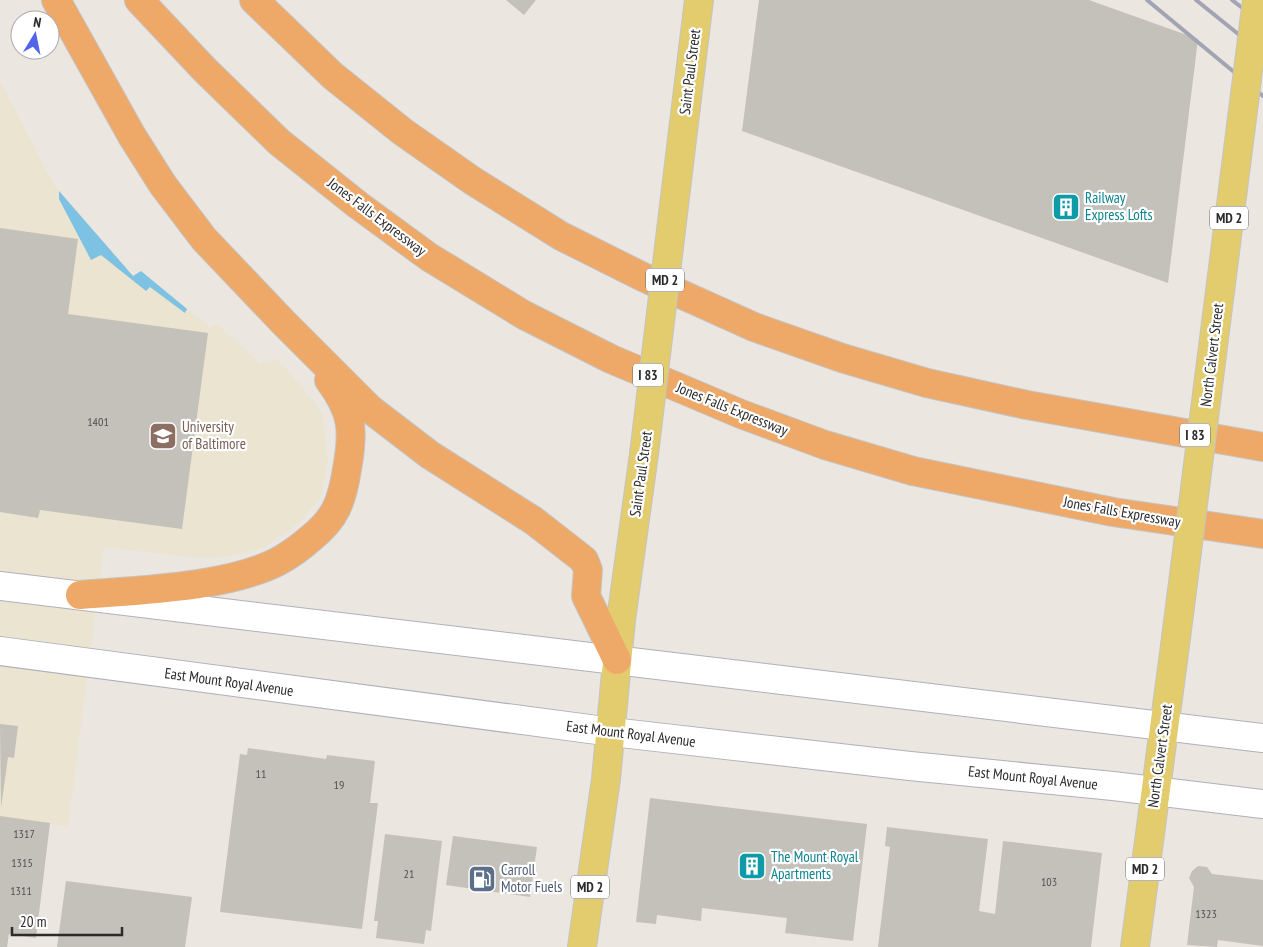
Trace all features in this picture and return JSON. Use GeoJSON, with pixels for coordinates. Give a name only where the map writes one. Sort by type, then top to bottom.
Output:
{"type":"FeatureCollection","features":[{"type":"Feature","properties":{"kind":"highway"},"geometry":{"type":"LineString","coordinates":[[56,0],[132,136],[162,185],[204,239],[370,409],[430,455],[534,522],[584,560],[588,570],[586,596],[618,660]]}},
{"type":"Feature","properties":{"kind":"highway","name":"Jones Falls Expressway"},"geometry":{"type":"LineString","coordinates":[[139,0],[205,70],[279,142],[358,205],[429,256],[516,310],[611,359],[741,414],[825,445],[913,470],[1113,512],[1263,534]]}},
{"type":"Feature","properties":{"kind":"highway","name":"I 83"},"geometry":{"type":"LineString","coordinates":[[254,0],[333,76],[403,132],[473,181],[561,236],[643,277],[754,327],[842,358],[927,383],[1027,405],[1263,448]]}},
{"type":"Feature","properties":{"kind":"highway"},"geometry":{"type":"LineString","coordinates":[[80,596],[166,588],[214,581],[254,572],[277,562],[297,550],[323,528],[336,509],[344,486],[351,448],[351,421],[337,391],[283,322]]}},
{"type":"Feature","properties":{"kind":"main road","name":"Saint Paul Street"},"geometry":{"type":"LineString","coordinates":[[582,947],[612,732],[622,610],[644,454],[699,0]]}},
{"type":"Feature","properties":{"kind":"main road","name":"North Calvert Street"},"geometry":{"type":"LineString","coordinates":[[1135,947],[1257,0]]}},
{"type":"Feature","properties":{"kind":"main road"},"geometry":{"type":"LineString","coordinates":[[0,586],[1263,738]]}},
{"type":"Feature","properties":{"kind":"main road","name":"East Mount Royal Avenue"},"geometry":{"type":"LineString","coordinates":[[0,651],[612,732],[1263,804]]}},
{"type":"Feature","properties":{"kind":"shaded area","name":"University of Baltimore"},"geometry":{"type":"Polygon","coordinates":[[[0,81],[54,185],[133,276],[141,271],[210,328],[217,323],[260,364],[278,359],[322,412],[328,460],[321,496],[299,523],[264,547],[231,556],[199,558],[104,547],[68,826],[0,818],[0,81]]]}},
{"type":"Feature","properties":{"kind":"water"},"geometry":{"type":"Polygon","coordinates":[[[59,191],[133,276],[141,271],[187,309],[185,313],[150,287],[146,291],[101,255],[91,260],[59,199],[59,191]]]}},
{"type":"Feature","properties":{"kind":"building"},"geometry":{"type":"Polygon","coordinates":[[[506,0],[536,0],[524,15],[506,0]]]}},
{"type":"Feature","properties":{"kind":"building","name":"Railway Express Lofts"},"geometry":{"type":"Polygon","coordinates":[[[759,0],[1089,0],[1198,39],[1168,283],[742,131],[759,0]]]}},
{"type":"Feature","properties":{"kind":"building"},"geometry":{"type":"Polygon","coordinates":[[[0,228],[78,239],[68,314],[208,333],[182,529],[40,510],[38,518],[0,512],[0,228]]]}},
{"type":"Feature","properties":{"kind":"building"},"geometry":{"type":"Polygon","coordinates":[[[0,724],[18,726],[14,758],[8,757],[1,808],[0,724]]]}},
{"type":"Feature","properties":{"kind":"building"},"geometry":{"type":"Polygon","coordinates":[[[248,748],[326,759],[327,755],[375,761],[370,803],[378,803],[362,929],[220,912],[240,754],[247,755],[248,748]]]}},
{"type":"Feature","properties":{"kind":"building","name":"The Mount Royal Apartments"},"geometry":{"type":"Polygon","coordinates":[[[650,798],[867,824],[853,941],[785,933],[787,918],[702,908],[701,921],[657,915],[656,924],[636,922],[650,798]]]}},
{"type":"Feature","properties":{"kind":"building"},"geometry":{"type":"Polygon","coordinates":[[[0,816],[50,823],[36,938],[9,934],[7,947],[0,947],[0,816]]]}},
{"type":"Feature","properties":{"kind":"building","name":"The Mount Royal Apartments"},"geometry":{"type":"Polygon","coordinates":[[[887,827],[988,839],[979,911],[995,914],[1003,841],[1102,853],[1091,947],[878,947],[890,847],[885,846],[887,827]]]}},
{"type":"Feature","properties":{"kind":"building"},"geometry":{"type":"Polygon","coordinates":[[[385,834],[442,841],[431,931],[426,930],[424,944],[376,938],[378,921],[374,921],[385,834]]]}},
{"type":"Feature","properties":{"kind":"building"},"geometry":{"type":"Polygon","coordinates":[[[453,836],[537,847],[530,897],[446,885],[453,836]]]}},
{"type":"Feature","properties":{"kind":"building"},"geometry":{"type":"Polygon","coordinates":[[[1198,866],[1207,867],[1212,874],[1263,880],[1263,946],[1218,940],[1217,947],[1187,945],[1194,887],[1189,878],[1192,871],[1198,866]]]}},
{"type":"Feature","properties":{"kind":"building"},"geometry":{"type":"Polygon","coordinates":[[[66,881],[192,897],[185,947],[57,947],[66,881]]]}},
{"type":"Feature","properties":{"kind":"railway"},"geometry":{"type":"LineString","coordinates":[[1147,0],[1263,96]]}},
{"type":"Feature","properties":{"kind":"railway"},"geometry":{"type":"LineString","coordinates":[[1196,0],[1263,54]]}},
{"type":"Feature","properties":{"kind":"railway"},"geometry":{"type":"LineString","coordinates":[[1232,0],[1263,24]]}},
{"type":"Feature","properties":{"kind":"place","name":"Railway Express Lofts"},"geometry":{"type":"Point","coordinates":[1066,207]}},
{"type":"Feature","properties":{"kind":"place","name":"University of Baltimore"},"geometry":{"type":"Point","coordinates":[163,436]}},
{"type":"Feature","properties":{"kind":"place","name":"The Mount Royal Apartments"},"geometry":{"type":"Point","coordinates":[752,866]}},
{"type":"Feature","properties":{"kind":"place","name":"Carroll Motor Fuels"},"geometry":{"type":"Point","coordinates":[482,879]}}]}
